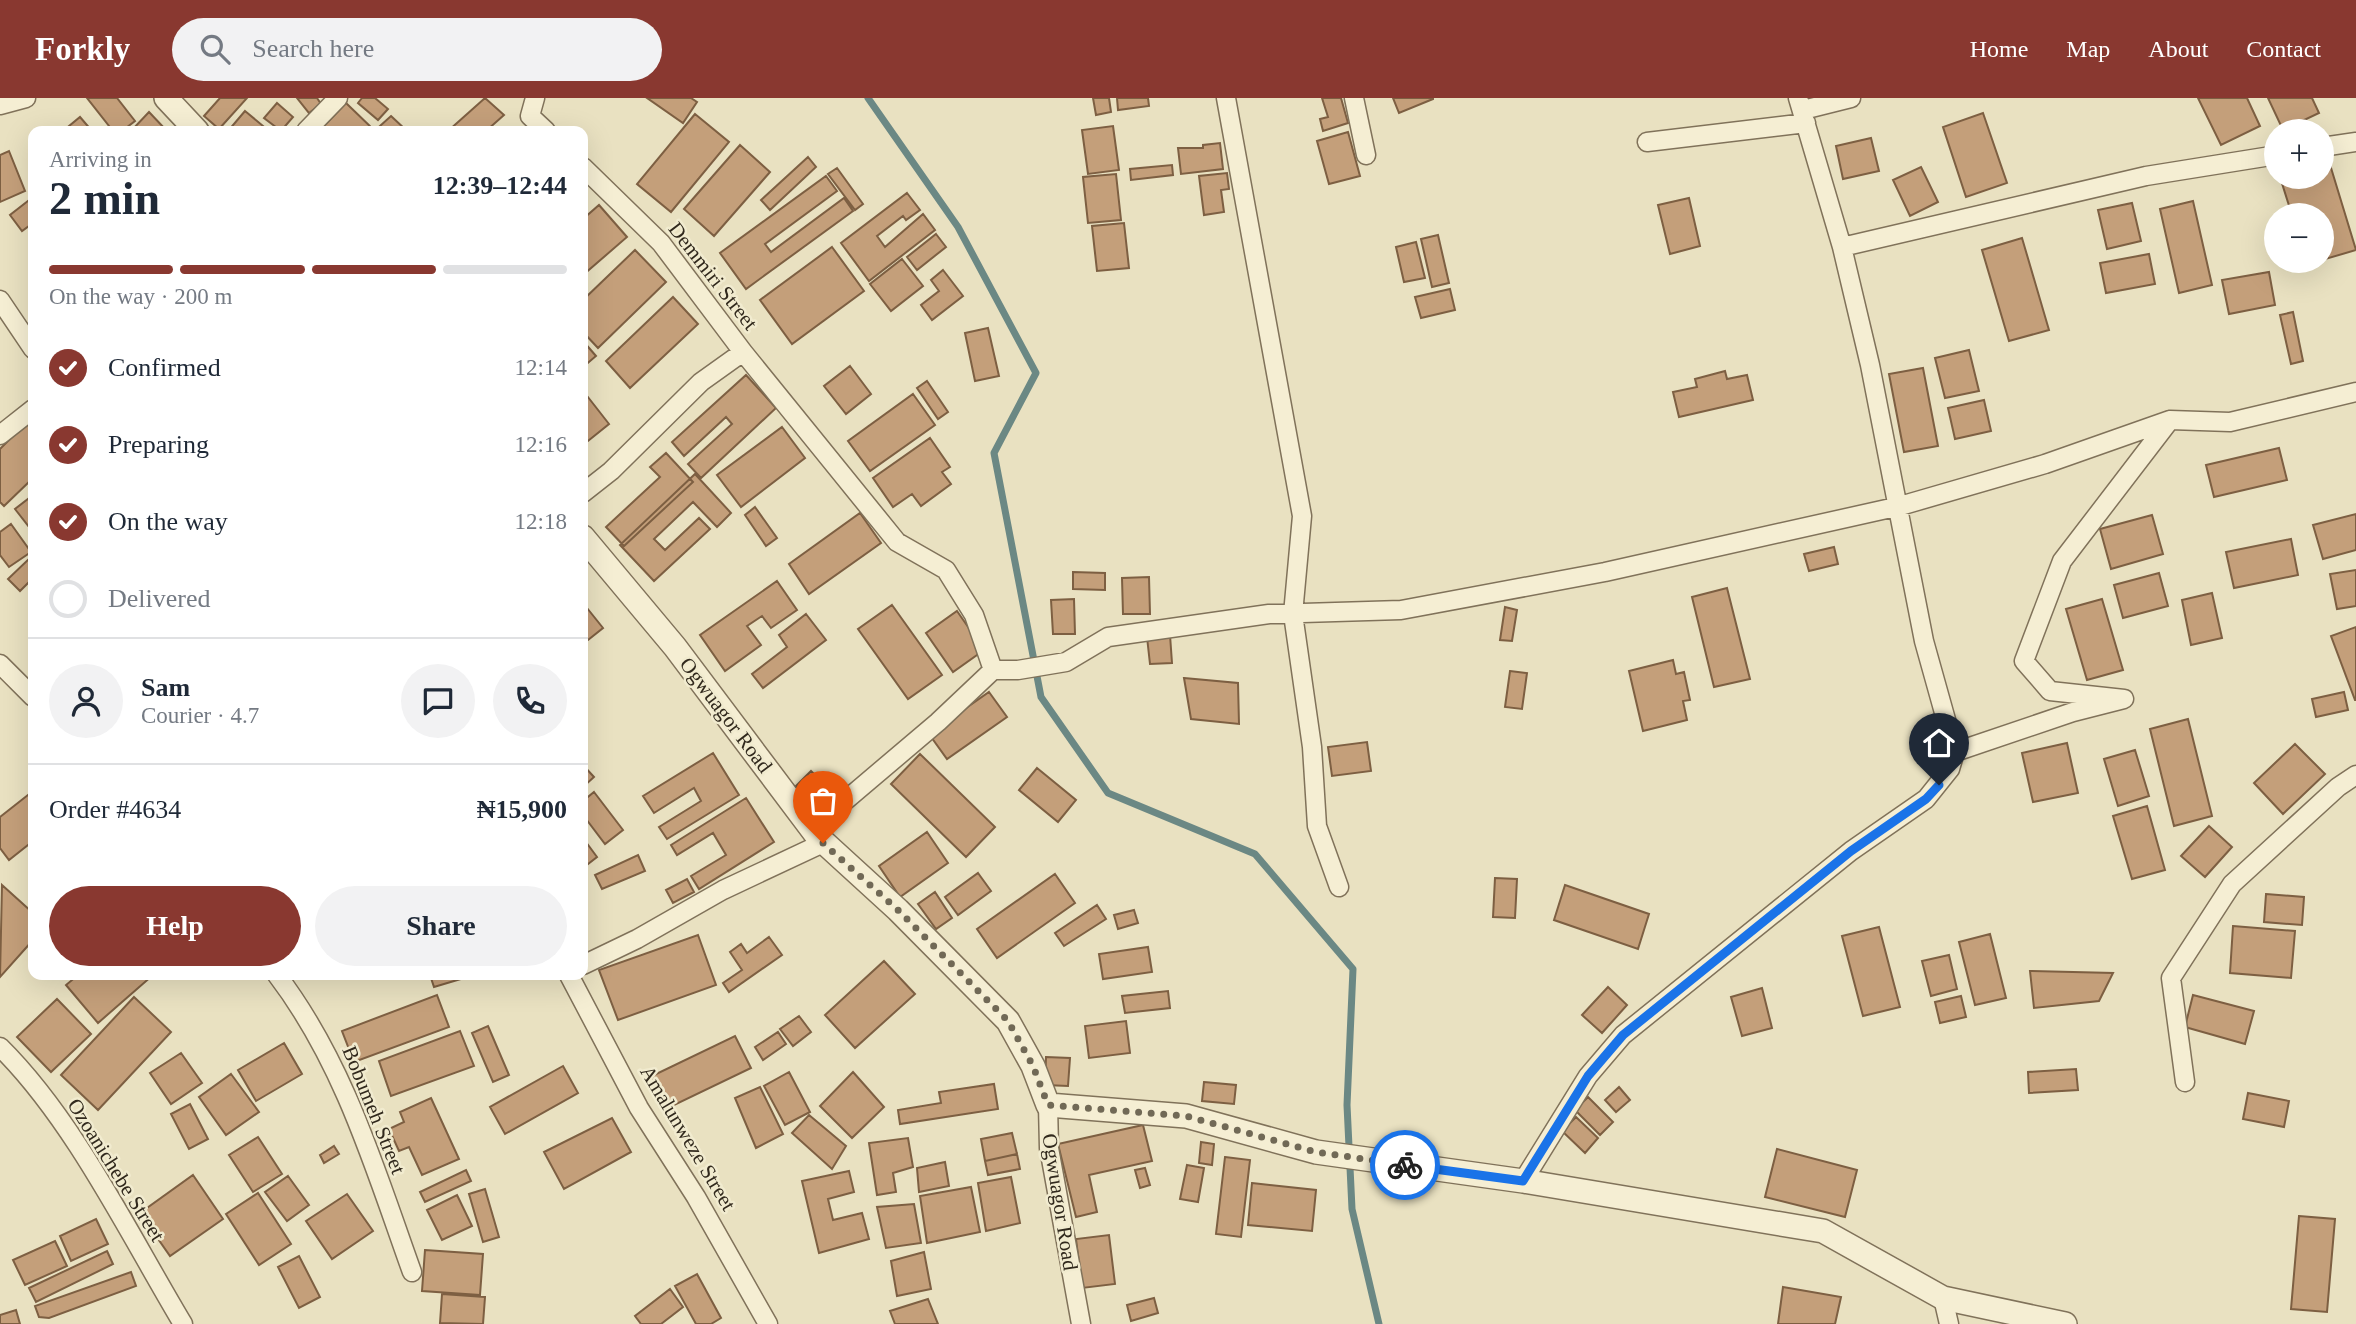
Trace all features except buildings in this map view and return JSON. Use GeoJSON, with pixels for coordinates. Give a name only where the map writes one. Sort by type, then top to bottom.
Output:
{"type":"FeatureCollection","features":[{"type":"Feature","properties":{"kind":"street"},"geometry":{"type":"LineString","coordinates":[[0,105],[26,98]]}},
{"type":"Feature","properties":{"kind":"street"},"geometry":{"type":"LineString","coordinates":[[166,98],[192,126]]}},
{"type":"Feature","properties":{"kind":"street"},"geometry":{"type":"LineString","coordinates":[[311,126],[338,98]]}},
{"type":"Feature","properties":{"kind":"street"},"geometry":{"type":"LineString","coordinates":[[535,98],[530,116],[541,126]]}},
{"type":"Feature","properties":{"kind":"street"},"geometry":{"type":"LineString","coordinates":[[1226,98],[1302,516],[1293,614],[1312,747],[1317,826],[1339,887]]}},
{"type":"Feature","properties":{"kind":"street"},"geometry":{"type":"LineString","coordinates":[[1354,98],[1366,155]]}},
{"type":"Feature","properties":{"kind":"street"},"geometry":{"type":"LineString","coordinates":[[1647,142],[1851,98]]}},
{"type":"Feature","properties":{"kind":"street"},"geometry":{"type":"LineString","coordinates":[[1523,1181],[1588,1076],[1623,1035],[1851,851],[1926,799],[1950,769],[1955,752],[1924,641],[1900,506],[1842,247],[1802,110]]}},
{"type":"Feature","properties":{"kind":"street"},"geometry":{"type":"LineString","coordinates":[[2334,145],[2356,142]]}},
{"type":"Feature","properties":{"kind":"street"},"geometry":{"type":"LineString","coordinates":[[1842,247],[2146,176],[2264,157]]}},
{"type":"Feature","properties":{"kind":"street","name":"Demmiri Street"},"geometry":{"type":"LineString","coordinates":[[588,172],[661,243],[743,352],[701,382],[611,471],[588,489]]}},
{"type":"Feature","properties":{"kind":"street"},"geometry":{"type":"LineString","coordinates":[[0,300],[28,342]]}},
{"type":"Feature","properties":{"kind":"street"},"geometry":{"type":"LineString","coordinates":[[743,352],[897,542],[946,570],[974,615],[993,670]]}},
{"type":"Feature","properties":{"kind":"street"},"geometry":{"type":"LineString","coordinates":[[588,963],[637,939],[818,836],[993,670],[1026,669],[1066,662],[1108,637],[1293,614],[1401,610],[1605,572],[1900,506],[2045,464],[2169,420],[2230,422],[2356,393]]}},
{"type":"Feature","properties":{"kind":"street"},"geometry":{"type":"LineString","coordinates":[[0,435],[28,412]]}},
{"type":"Feature","properties":{"kind":"street"},"geometry":{"type":"LineString","coordinates":[[1955,752],[2073,712],[2124,699],[2050,691],[2024,661],[2062,561],[2169,420]]}},
{"type":"Feature","properties":{"kind":"street","name":"Ogwuagor Road"},"geometry":{"type":"LineString","coordinates":[[588,543],[675,647],[818,836],[898,910],[1008,1021],[1033,1066],[1048,1105],[1051,1160],[1081,1324]]}},
{"type":"Feature","properties":{"kind":"street"},"geometry":{"type":"LineString","coordinates":[[0,664],[28,692]]}},
{"type":"Feature","properties":{"kind":"street"},"geometry":{"type":"LineString","coordinates":[[2185,1082],[2171,978],[2232,884],[2338,787],[2356,775]]}},
{"type":"Feature","properties":{"kind":"street","name":"Bobumeh Street"},"geometry":{"type":"LineString","coordinates":[[281,980],[300,1004],[346,1094],[412,1272]]}},
{"type":"Feature","properties":{"kind":"street","name":"Amalunweze Street"},"geometry":{"type":"LineString","coordinates":[[572,980],[639,1108],[696,1197],[768,1324]]}},
{"type":"Feature","properties":{"kind":"street","name":"Ozoanichebe Street"},"geometry":{"type":"LineString","coordinates":[[0,1047],[42,1096],[74,1144],[183,1324]]}},
{"type":"Feature","properties":{"kind":"street"},"geometry":{"type":"LineString","coordinates":[[1048,1105],[1186,1116],[1316,1152],[1523,1181],[1823,1231],[1943,1298],[2064,1324]]}},
{"type":"Feature","properties":{"kind":"street"},"geometry":{"type":"LineString","coordinates":[[1943,1298],[1949,1324]]}},
{"type":"Feature","properties":{"kind":"waterway"},"geometry":{"type":"LineString","coordinates":[[868,98],[958,227],[1036,373],[994,453],[1041,697],[1108,793],[1255,854],[1353,969],[1347,1105],[1352,1209],[1379,1324]]}},
{"type":"Feature","properties":{"kind":"way so far"},"geometry":{"type":"LineString","coordinates":[[823,843],[898,910],[1008,1021],[1033,1066],[1048,1105],[1103,1107],[1186,1116],[1242,1134],[1316,1152],[1405,1165]]}},
{"type":"Feature","properties":{"kind":"route"},"geometry":{"type":"LineString","coordinates":[[1405,1165],[1523,1181],[1588,1076],[1623,1035],[1756,926],[1851,851],[1926,799],[1939,785]]}}]}
